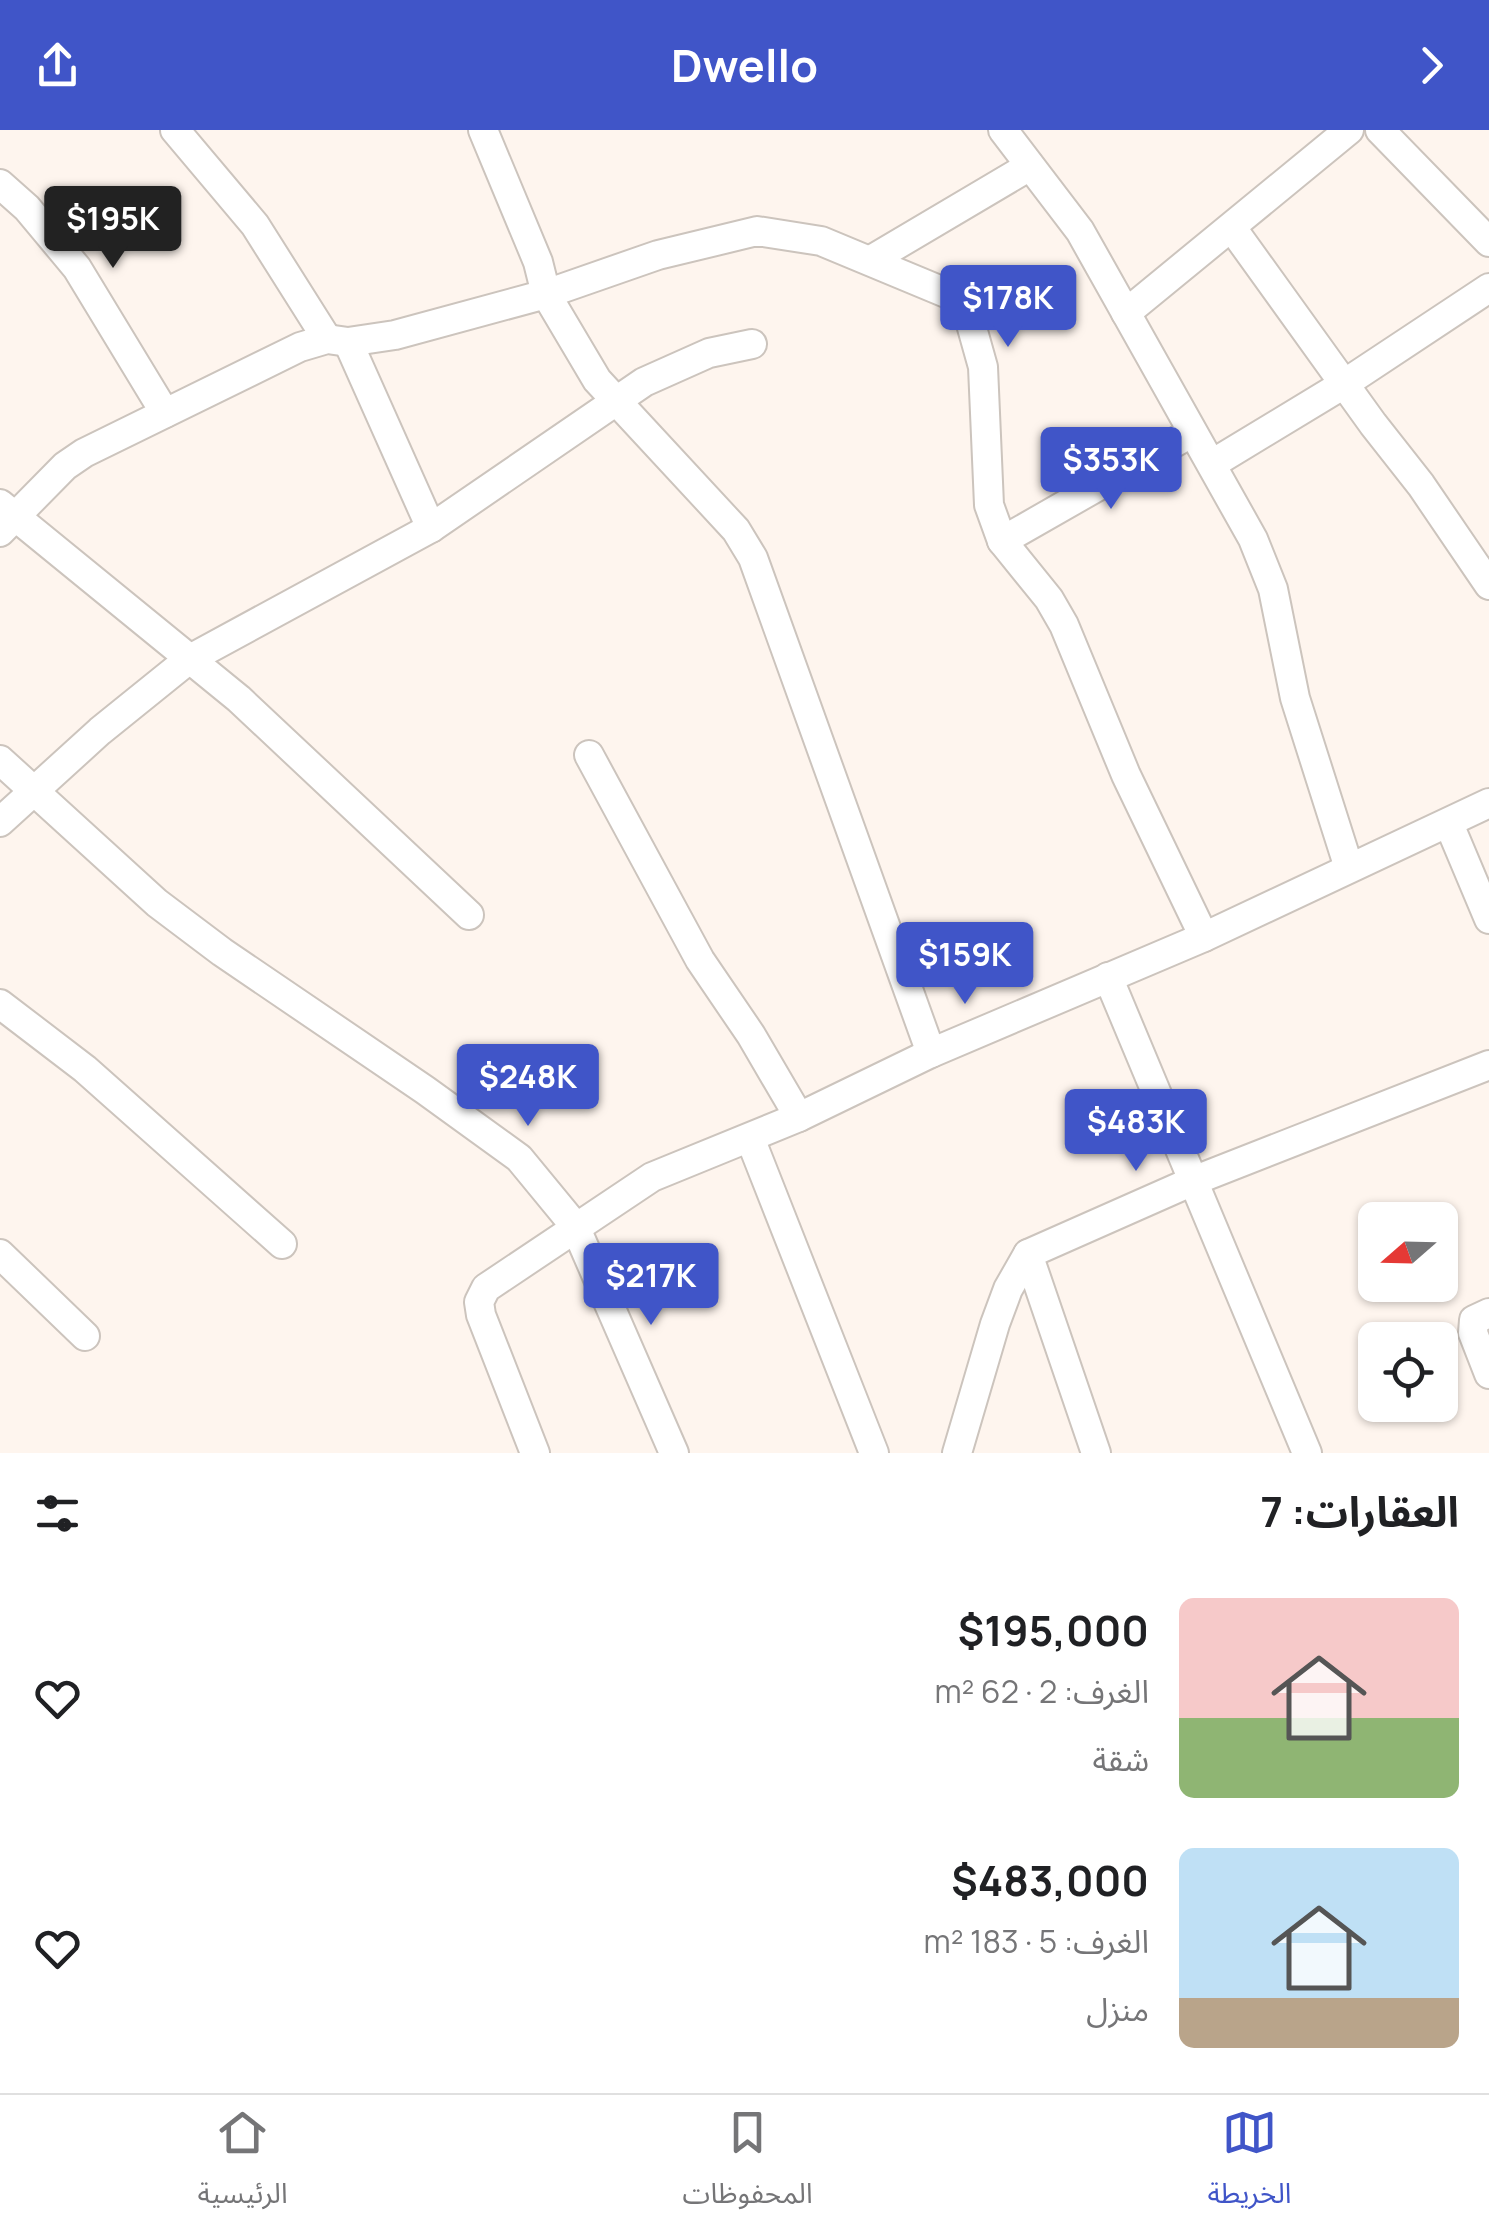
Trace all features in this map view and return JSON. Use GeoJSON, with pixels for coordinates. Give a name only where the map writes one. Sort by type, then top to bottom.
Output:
{"type":"FeatureCollection","features":[{"type":"Feature","properties":{"kind":"street"},"geometry":{"type":"LineString","coordinates":[[175,130],[255,225],[337,340],[431,528]]}},
{"type":"Feature","properties":{"kind":"street"},"geometry":{"type":"LineString","coordinates":[[483,130],[538,262],[546,294],[597,380],[736,530],[753,558],[931,1052]]}},
{"type":"Feature","properties":{"kind":"street"},"geometry":{"type":"LineString","coordinates":[[1003,130],[1068,211],[1253,539],[1273,589],[1294,698],[1349,868]]}},
{"type":"Feature","properties":{"kind":"street"},"geometry":{"type":"LineString","coordinates":[[1126,312],[1349,130]]}},
{"type":"Feature","properties":{"kind":"street"},"geometry":{"type":"LineString","coordinates":[[1380,130],[1488,239]]}},
{"type":"Feature","properties":{"kind":"street"},"geometry":{"type":"LineString","coordinates":[[871,260],[1030,166]]}},
{"type":"Feature","properties":{"kind":"street"},"geometry":{"type":"LineString","coordinates":[[0,184],[27,208],[77,268],[165,413]]}},
{"type":"Feature","properties":{"kind":"street"},"geometry":{"type":"LineString","coordinates":[[1232,228],[1421,485],[1489,585]]}},
{"type":"Feature","properties":{"kind":"street"},"geometry":{"type":"LineString","coordinates":[[468,915],[251,710],[5,517],[65,466],[300,347],[395,335],[546,294],[658,255],[756,231],[822,241],[871,260],[951,295],[969,317],[983,367],[989,505],[1002,542],[1049,599],[1064,625],[1126,775],[1204,936]]}},
{"type":"Feature","properties":{"kind":"street"},"geometry":{"type":"LineString","coordinates":[[1212,464],[1344,384],[1489,288]]}},
{"type":"Feature","properties":{"kind":"street"},"geometry":{"type":"LineString","coordinates":[[0,822],[100,731],[188,660],[431,528],[644,382],[696,358],[752,344]]}},
{"type":"Feature","properties":{"kind":"street"},"geometry":{"type":"LineString","coordinates":[[1002,542],[1191,433]]}},
{"type":"Feature","properties":{"kind":"street"},"geometry":{"type":"LineString","coordinates":[[589,755],[700,960],[751,1035],[799,1117]]}},
{"type":"Feature","properties":{"kind":"street"},"geometry":{"type":"LineString","coordinates":[[0,760],[157,902],[222,952],[519,1158],[575,1226],[674,1453]]}},
{"type":"Feature","properties":{"kind":"street"},"geometry":{"type":"LineString","coordinates":[[535,1453],[481,1315],[480,1302],[486,1288],[575,1226],[652,1178],[799,1117],[931,1052],[1204,936],[1489,803]]}},
{"type":"Feature","properties":{"kind":"street"},"geometry":{"type":"LineString","coordinates":[[1449,824],[1489,919]]}},
{"type":"Feature","properties":{"kind":"street"},"geometry":{"type":"LineString","coordinates":[[1108,977],[1307,1453]]}},
{"type":"Feature","properties":{"kind":"street"},"geometry":{"type":"LineString","coordinates":[[0,1004],[85,1068],[282,1244]]}},
{"type":"Feature","properties":{"kind":"street"},"geometry":{"type":"LineString","coordinates":[[957,1453],[994,1324],[1008,1288],[1028,1254],[1194,1180],[1489,1065]]}},
{"type":"Feature","properties":{"kind":"street"},"geometry":{"type":"LineString","coordinates":[[750,1138],[874,1453]]}},
{"type":"Feature","properties":{"kind":"street"},"geometry":{"type":"LineString","coordinates":[[0,1254],[85,1336]]}},
{"type":"Feature","properties":{"kind":"street"},"geometry":{"type":"LineString","coordinates":[[1028,1254],[1096,1453]]}},
{"type":"Feature","properties":{"kind":"street"},"geometry":{"type":"LineString","coordinates":[[1489,1313],[1474,1320],[1473,1334],[1489,1374]]}}]}
